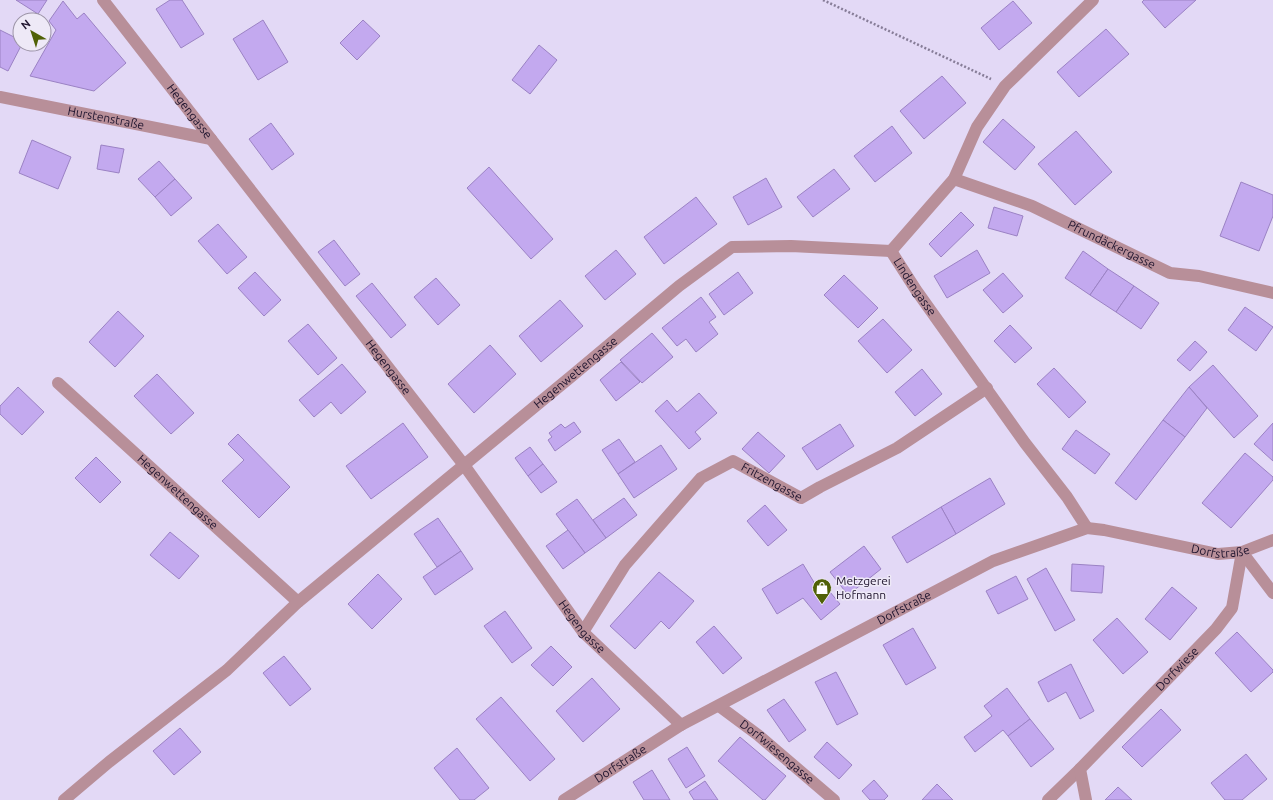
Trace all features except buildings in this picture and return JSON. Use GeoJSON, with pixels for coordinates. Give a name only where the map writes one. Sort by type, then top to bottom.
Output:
{"type":"FeatureCollection","features":[{"type":"Feature","properties":{"kind":"street","name":"Hegengasse"},"geometry":{"type":"LineString","coordinates":[[103,0],[464,466],[584,632],[681,725]]}},
{"type":"Feature","properties":{"kind":"street","name":"Lindengasse"},"geometry":{"type":"LineString","coordinates":[[1087,528],[1067,497],[1025,443],[916,290],[891,251],[954,179],[976,127],[1005,86],[1093,0]]}},
{"type":"Feature","properties":{"kind":"street","name":"Hurstenstraße"},"geometry":{"type":"LineString","coordinates":[[0,97],[211,139]]}},
{"type":"Feature","properties":{"kind":"street","name":"Pfrundäckergasse"},"geometry":{"type":"LineString","coordinates":[[954,179],[1032,206],[1170,273],[1199,276],[1273,293]]}},
{"type":"Feature","properties":{"kind":"street","name":"Hegenwettengasse"},"geometry":{"type":"LineString","coordinates":[[64,800],[109,762],[227,670],[298,602],[464,466],[678,286],[732,247],[792,246],[891,251]]}},
{"type":"Feature","properties":{"kind":"street","name":"Hegenwettengasse"},"geometry":{"type":"LineString","coordinates":[[58,383],[298,602]]}},
{"type":"Feature","properties":{"kind":"street","name":"Fritzengasse"},"geometry":{"type":"LineString","coordinates":[[584,632],[625,565],[701,478],[733,461],[801,498],[897,448],[987,388]]}},
{"type":"Feature","properties":{"kind":"street","name":"Dorfstraße"},"geometry":{"type":"LineString","coordinates":[[564,800],[681,725],[994,561],[1087,528],[1104,530],[1218,554],[1242,552],[1273,540]]}},
{"type":"Feature","properties":{"kind":"street"},"geometry":{"type":"LineString","coordinates":[[1242,552],[1273,593]]}},
{"type":"Feature","properties":{"kind":"street","name":"Dorfwiese"},"geometry":{"type":"LineString","coordinates":[[1048,800],[1216,629],[1232,608],[1242,552]]}},
{"type":"Feature","properties":{"kind":"street","name":"Dorfwiesengasse"},"geometry":{"type":"LineString","coordinates":[[719,706],[758,735],[834,800]]}},
{"type":"Feature","properties":{"kind":"street"},"geometry":{"type":"LineString","coordinates":[[1080,769],[1086,800]]}},
{"type":"Feature","properties":{"kind":"path"},"geometry":{"type":"LineString","coordinates":[[823,0],[1005,86]]}},
{"type":"Feature","properties":{"kind":"place","name":"Metzgerei Hofmann"},"geometry":{"type":"Point","coordinates":[822,605]}}]}
